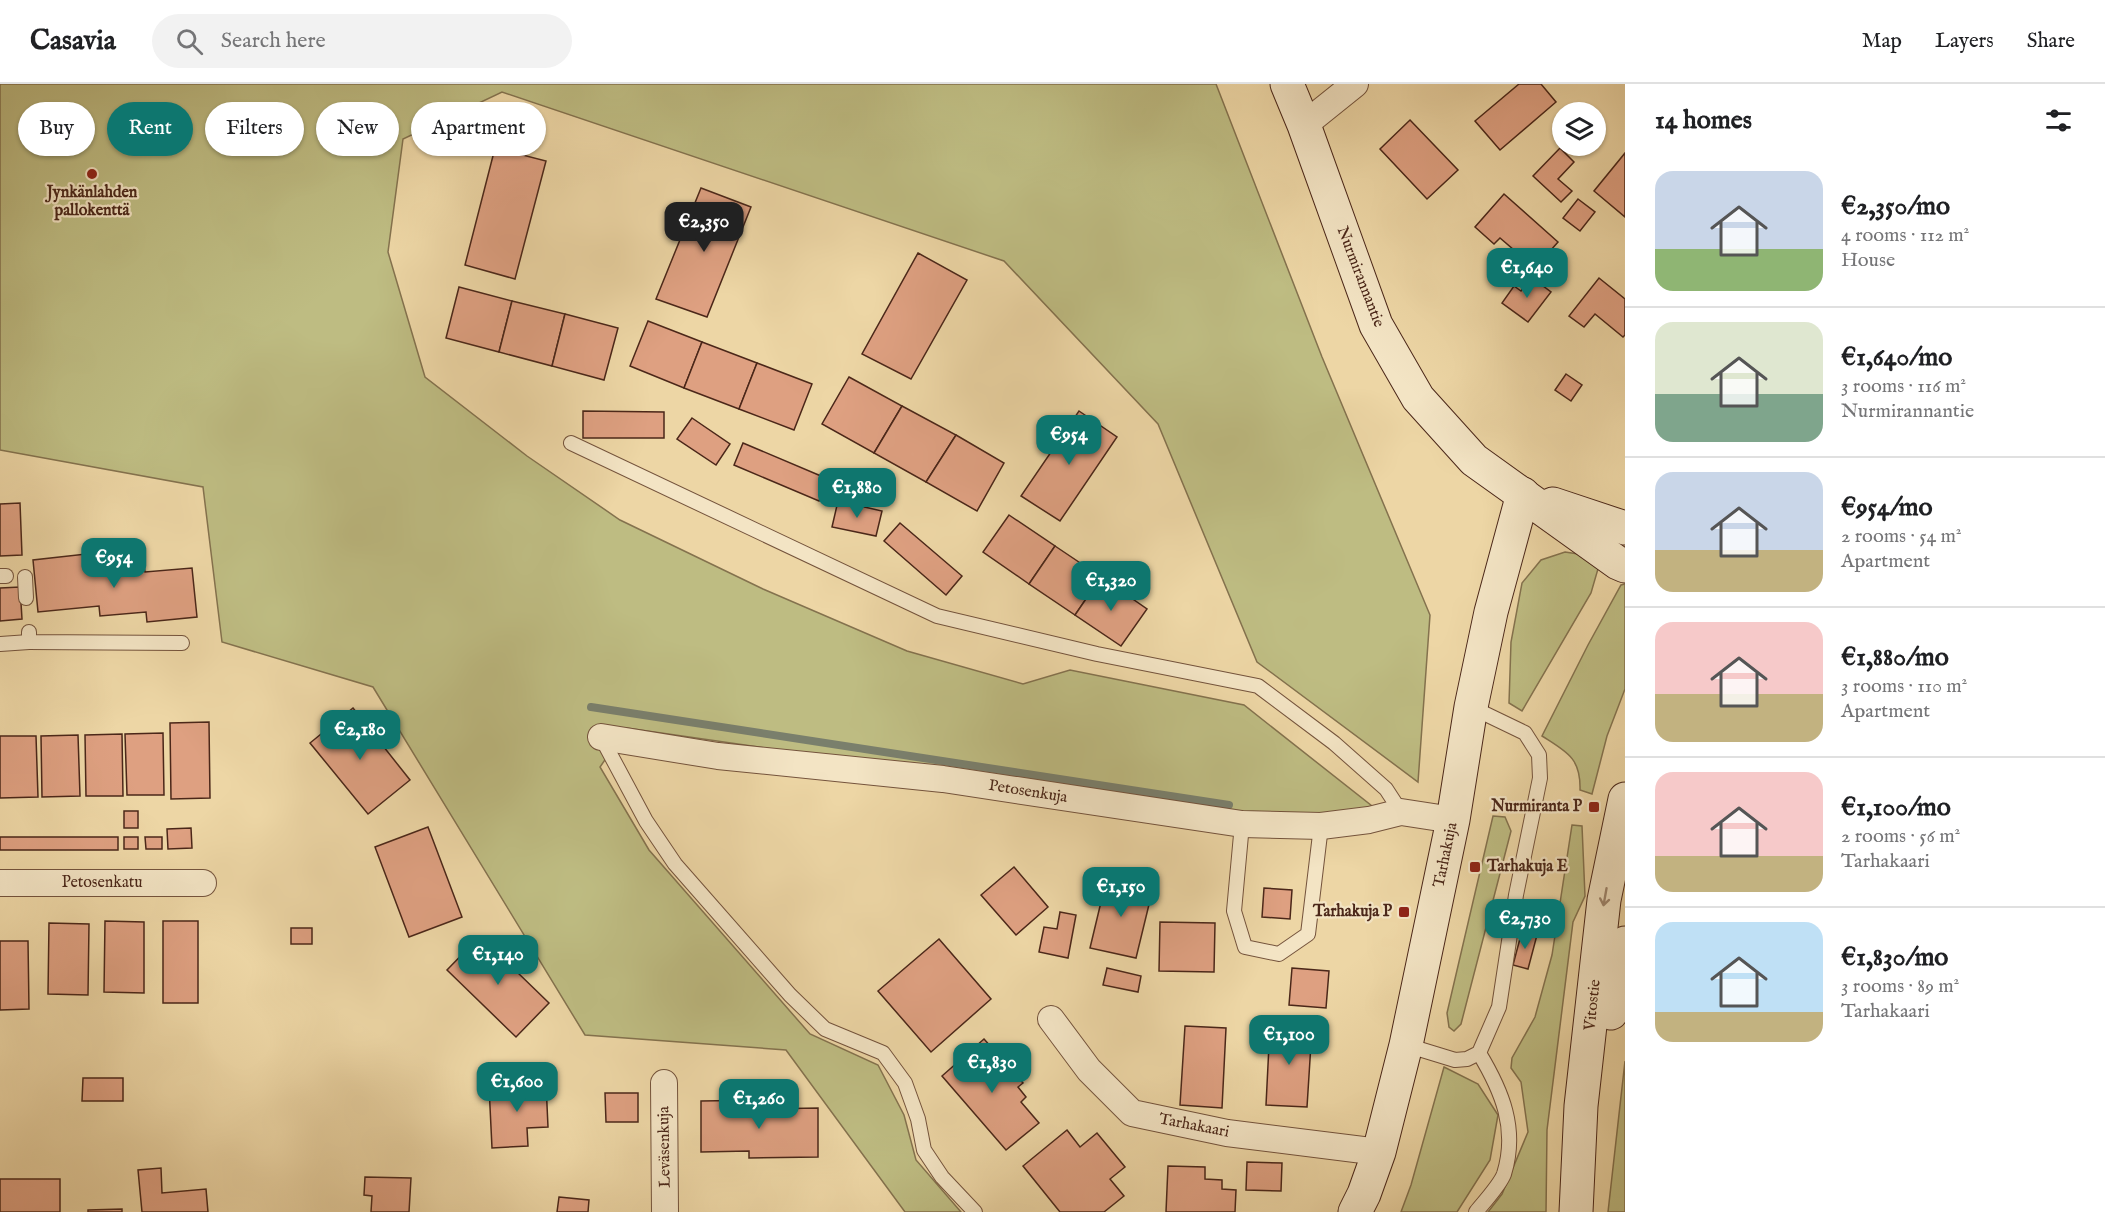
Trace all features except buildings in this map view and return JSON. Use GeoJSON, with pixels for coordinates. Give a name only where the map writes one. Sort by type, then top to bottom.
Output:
{"type":"FeatureCollection","features":[{"type":"Feature","properties":{"kind":"street","name":"Nurmirannantie"},"geometry":{"type":"LineString","coordinates":[[1287,84],[1376,325],[1418,398],[1474,460],[1625,566]]}},
{"type":"Feature","properties":{"kind":"street"},"geometry":{"type":"LineString","coordinates":[[1304,125],[1355,84]]}},
{"type":"Feature","properties":{"kind":"street","name":"Nurmirannantie"},"geometry":{"type":"LineString","coordinates":[[1523,494],[1625,528]]}},
{"type":"Feature","properties":{"kind":"street","name":"Tarhakuja"},"geometry":{"type":"LineString","coordinates":[[1355,1212],[1379,1152],[1406,1045],[1453,820],[1471,708],[1491,612],[1523,494]]}},
{"type":"Feature","properties":{"kind":"street","name":"Petosenkuja"},"geometry":{"type":"LineString","coordinates":[[601,737],[718,756],[943,779],[1242,824],[1321,826],[1369,820],[1401,812],[1453,820]]}},
{"type":"Feature","properties":{"kind":"street","name":"Vitostie"},"geometry":{"type":"LineString","coordinates":[[1576,1212],[1581,1106],[1604,900],[1625,799]]}},
{"type":"Feature","properties":{"kind":"street","name":"Petosenkatu"},"geometry":{"type":"LineString","coordinates":[[0,883],[203,883]]}},
{"type":"Feature","properties":{"kind":"street","name":"Vitostie"},"geometry":{"type":"LineString","coordinates":[[1581,1106],[1611,1016],[1625,943]]}},
{"type":"Feature","properties":{"kind":"street","name":"Tarhakaari"},"geometry":{"type":"LineString","coordinates":[[1051,1019],[1089,1070],[1132,1113],[1227,1133],[1379,1152]]}},
{"type":"Feature","properties":{"kind":"street","name":"Leväsenkuja"},"geometry":{"type":"LineString","coordinates":[[664,1083],[665,1212]]}},
{"type":"Feature","properties":{"kind":"lane"},"geometry":{"type":"LineString","coordinates":[[571,443],[937,616],[1097,654],[1258,686],[1334,742],[1386,789],[1401,812]]}},
{"type":"Feature","properties":{"kind":"lane"},"geometry":{"type":"LineString","coordinates":[[25,577],[26,598]]}},
{"type":"Feature","properties":{"kind":"lane"},"geometry":{"type":"LineString","coordinates":[[0,644],[29,637],[182,643]]}},
{"type":"Feature","properties":{"kind":"lane"},"geometry":{"type":"LineString","coordinates":[[1406,1045],[1455,1060],[1467,1059],[1479,1053],[1499,1007],[1516,895],[1540,778],[1539,755],[1525,733],[1471,708]]}},
{"type":"Feature","properties":{"kind":"lane"},"geometry":{"type":"LineString","coordinates":[[601,737],[646,821],[675,864],[790,995],[825,1029],[883,1053],[905,1083],[918,1119],[924,1150],[942,1177],[975,1212]]}},
{"type":"Feature","properties":{"kind":"lane"},"geometry":{"type":"LineString","coordinates":[[1242,824],[1234,911],[1245,947],[1279,954],[1308,934],[1321,826]]}},
{"type":"Feature","properties":{"kind":"lane"},"geometry":{"type":"LineString","coordinates":[[1476,1212],[1504,1176],[1511,1132],[1497,1083],[1479,1053]]}},
{"type":"Feature","properties":{"kind":"shaded area"},"geometry":{"type":"Polygon","coordinates":[[[0,84],[1216,84],[1322,357],[1430,615],[1418,782],[1257,662],[1158,424],[1004,261],[546,107],[546,102],[532,102],[502,92],[481,102],[411,102],[411,135],[403,139],[388,252],[425,377],[527,456],[620,520],[763,589],[907,651],[1023,684],[1070,670],[1244,705],[1386,817],[1252,818],[627,728],[600,767],[649,850],[810,1034],[878,1065],[904,1115],[916,1160],[961,1212],[905,1212],[786,1050],[585,1035],[373,687],[222,642],[203,487],[0,450],[0,84]]]}},
{"type":"Feature","properties":{"kind":"shaded area"},"geometry":{"type":"Polygon","coordinates":[[[1565,552],[1585,555],[1600,562],[1591,593],[1522,711],[1509,703],[1511,642],[1522,583],[1541,560],[1565,552]]]}},
{"type":"Feature","properties":{"kind":"shaded area"},"geometry":{"type":"Polygon","coordinates":[[[1625,584],[1625,689],[1607,736],[1592,794],[1580,790],[1578,770],[1571,757],[1542,736],[1588,645],[1621,585],[1625,584]]]}},
{"type":"Feature","properties":{"kind":"shaded area"},"geometry":{"type":"Polygon","coordinates":[[[1493,816],[1505,817],[1511,831],[1461,1024],[1454,1031],[1449,1027],[1447,1013],[1493,816]]]}},
{"type":"Feature","properties":{"kind":"shaded area"},"geometry":{"type":"Polygon","coordinates":[[[1572,825],[1582,826],[1585,896],[1573,922],[1547,1130],[1546,1212],[1488,1212],[1502,1194],[1528,1132],[1521,1082],[1511,1068],[1512,1058],[1535,1017],[1552,955],[1572,825]]]}},
{"type":"Feature","properties":{"kind":"shaded area"},"geometry":{"type":"Polygon","coordinates":[[[1625,1061],[1625,1212],[1608,1212],[1625,1061]]]}},
{"type":"Feature","properties":{"kind":"shaded area"},"geometry":{"type":"Polygon","coordinates":[[[1444,1067],[1478,1084],[1498,1115],[1490,1160],[1457,1212],[1401,1212],[1411,1185],[1444,1067]]]}},
{"type":"Feature","properties":{"kind":"waterway"},"geometry":{"type":"LineString","coordinates":[[591,707],[1229,805]]}},
{"type":"Feature","properties":{"kind":"place","name":"Jynkänlahden pallokenttä"},"geometry":{"type":"Point","coordinates":[92,174]}},
{"type":"Feature","properties":{"kind":"place","name":"Nurmiranta P"},"geometry":{"type":"Point","coordinates":[1594,807]}},
{"type":"Feature","properties":{"kind":"place","name":"Tarhakuja E"},"geometry":{"type":"Point","coordinates":[1475,867]}},
{"type":"Feature","properties":{"kind":"place","name":"Tarhakuja P"},"geometry":{"type":"Point","coordinates":[1404,912]}}]}
